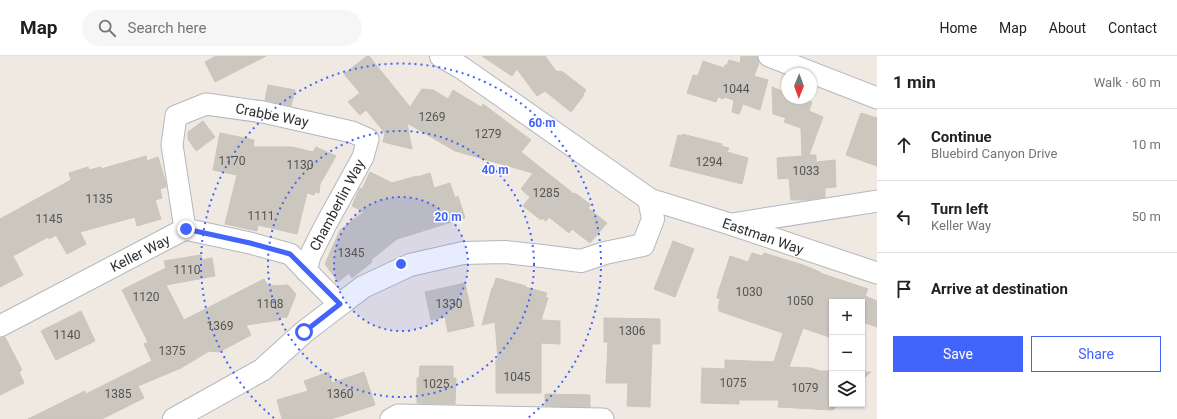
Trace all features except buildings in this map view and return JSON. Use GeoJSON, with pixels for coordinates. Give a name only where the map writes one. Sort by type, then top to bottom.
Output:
{"type":"FeatureCollection","features":[{"type":"Feature","properties":{"kind":"street"},"geometry":{"type":"LineString","coordinates":[[174,419],[262,370],[304,332],[363,287],[410,265],[463,253],[505,252],[581,261],[605,253],[643,245],[653,219],[649,199],[462,68],[441,56]]}},
{"type":"Feature","properties":{"kind":"street"},"geometry":{"type":"LineString","coordinates":[[769,56],[877,98]]}},
{"type":"Feature","properties":{"kind":"street","name":"Crabbe Way"},"geometry":{"type":"LineString","coordinates":[[186,229],[172,145],[176,116],[206,104],[263,112],[352,132],[368,139]]}},
{"type":"Feature","properties":{"kind":"street","name":"Chamberlin Way"},"geometry":{"type":"LineString","coordinates":[[306,271],[310,256],[325,226],[363,158],[368,139]]}},
{"type":"Feature","properties":{"kind":"street","name":"Eastman Way"},"geometry":{"type":"LineString","coordinates":[[649,199],[730,224],[877,273]]}},
{"type":"Feature","properties":{"kind":"street"},"geometry":{"type":"LineString","coordinates":[[730,224],[877,200]]}},
{"type":"Feature","properties":{"kind":"street","name":"Keller Way"},"geometry":{"type":"LineString","coordinates":[[0,326],[186,229],[250,243],[290,254],[340,304]]}},
{"type":"Feature","properties":{"kind":"street"},"geometry":{"type":"LineString","coordinates":[[391,419],[398,415],[603,419]]}},
{"type":"Feature","properties":{"kind":"route"},"geometry":{"type":"LineString","coordinates":[[186,229],[250,243],[290,254],[340,304],[304,332]]}}]}
